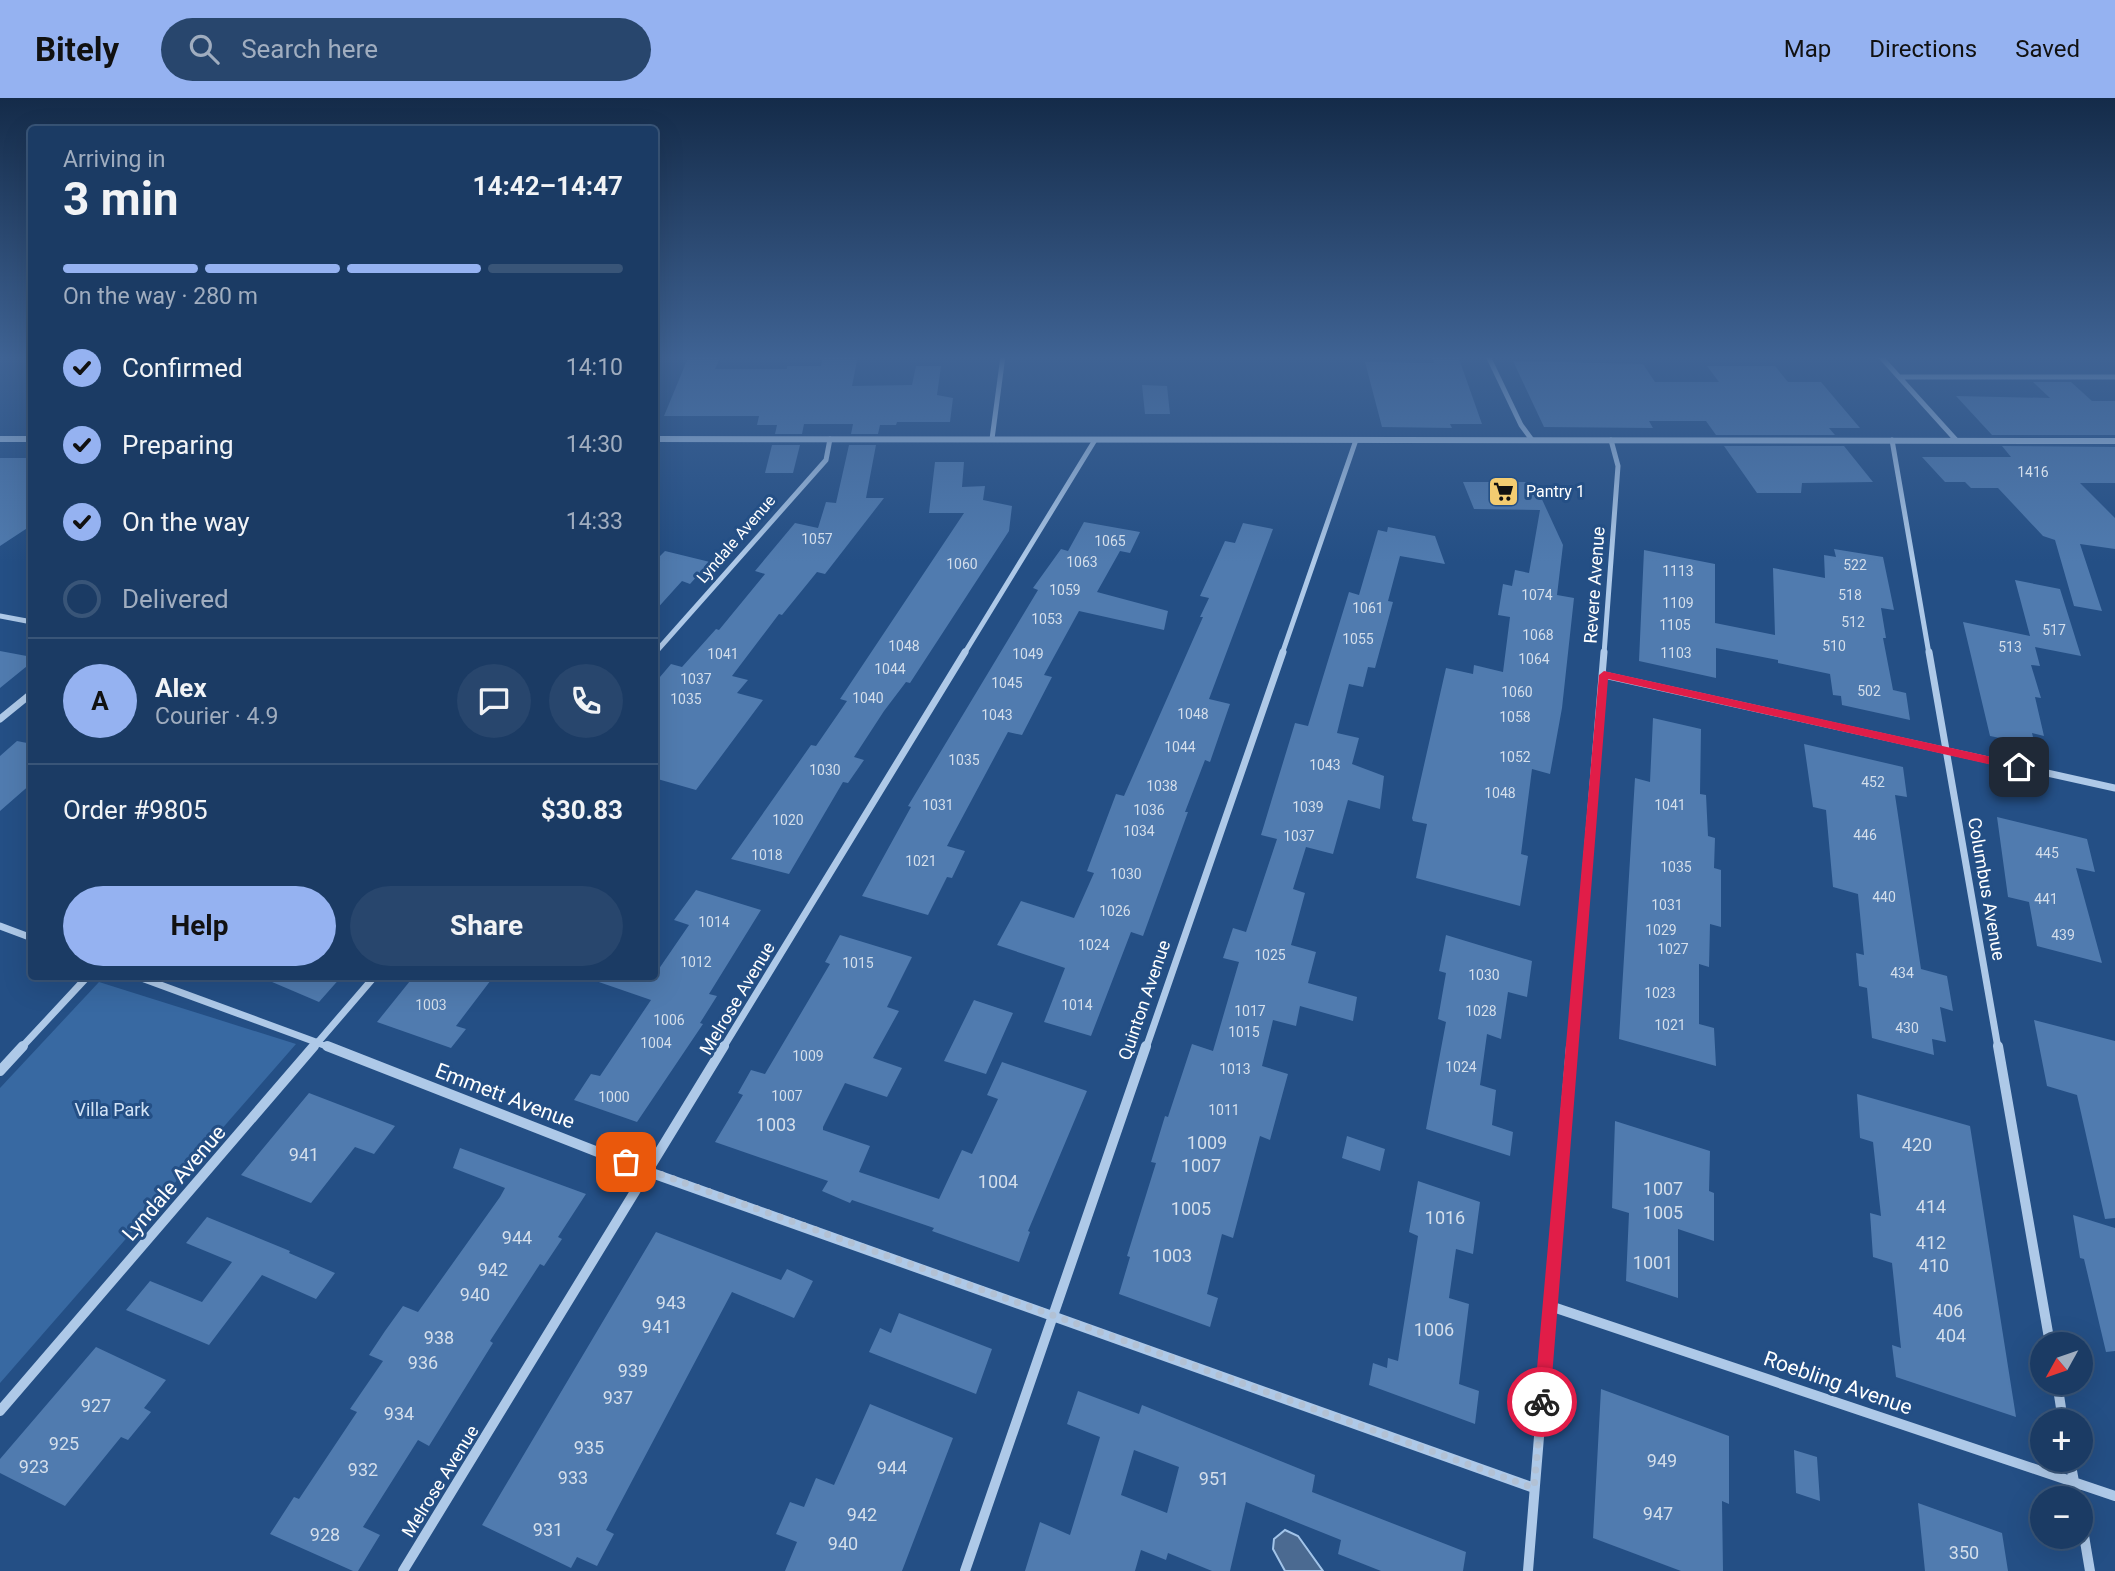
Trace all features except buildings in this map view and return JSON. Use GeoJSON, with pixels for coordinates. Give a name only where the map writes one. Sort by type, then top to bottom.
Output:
{"type":"FeatureCollection","features":[{"type":"Feature","properties":{"kind":"street"},"geometry":{"type":"LineString","coordinates":[[992,439],[994,425]]}},
{"type":"Feature","properties":{"kind":"street"},"geometry":{"type":"LineString","coordinates":[[1521,425],[1532,440]]}},
{"type":"Feature","properties":{"kind":"street"},"geometry":{"type":"LineString","coordinates":[[1942,425],[1956,440]]}},
{"type":"Feature","properties":{"kind":"street"},"geometry":{"type":"LineString","coordinates":[[0,439],[28,439]]}},
{"type":"Feature","properties":{"kind":"street"},"geometry":{"type":"LineString","coordinates":[[658,439],[2115,441]]}},
{"type":"Feature","properties":{"kind":"street","name":"Lyndale Avenue"},"geometry":{"type":"LineString","coordinates":[[658,649],[826,460],[830,439]]}},
{"type":"Feature","properties":{"kind":"street","name":"Revere Avenue"},"geometry":{"type":"LineString","coordinates":[[1528,1571],[1604,675],[1618,481],[1616,455],[1611,439]]}},
{"type":"Feature","properties":{"kind":"street","name":"Melrose Avenue"},"geometry":{"type":"LineString","coordinates":[[403,1571],[1095,440]]}},
{"type":"Feature","properties":{"kind":"street","name":"Quinton Avenue"},"geometry":{"type":"LineString","coordinates":[[965,1571],[1356,440]]}},
{"type":"Feature","properties":{"kind":"street","name":"Columbus Avenue"},"geometry":{"type":"LineString","coordinates":[[1892,440],[1944,750],[2048,1332]]}},
{"type":"Feature","properties":{"kind":"street"},"geometry":{"type":"LineString","coordinates":[[0,615],[28,621]]}},
{"type":"Feature","properties":{"kind":"street"},"geometry":{"type":"LineString","coordinates":[[1604,675],[2115,788]]}},
{"type":"Feature","properties":{"kind":"street"},"geometry":{"type":"LineString","coordinates":[[0,719],[28,695]]}},
{"type":"Feature","properties":{"kind":"street"},"geometry":{"type":"LineString","coordinates":[[0,926],[28,936]]}},
{"type":"Feature","properties":{"kind":"street"},"geometry":{"type":"LineString","coordinates":[[0,1071],[84,980]]}},
{"type":"Feature","properties":{"kind":"street","name":"Emmett Avenue"},"geometry":{"type":"LineString","coordinates":[[147,980],[649,1172],[1534,1488]]}},
{"type":"Feature","properties":{"kind":"street","name":"Lyndale Avenue"},"geometry":{"type":"LineString","coordinates":[[0,1411],[372,980]]}},
{"type":"Feature","properties":{"kind":"street","name":"Roebling Avenue"},"geometry":{"type":"LineString","coordinates":[[1550,1306],[2115,1496]]}},
{"type":"Feature","properties":{"kind":"street"},"geometry":{"type":"LineString","coordinates":[[2072,1472],[2075,1486]]}},
{"type":"Feature","properties":{"kind":"street"},"geometry":{"type":"LineString","coordinates":[[2086,1549],[2090,1571]]}},
{"type":"Feature","properties":{"kind":"green space","name":"Villa Park"},"geometry":{"type":"Polygon","coordinates":[[[99,982],[296,1044],[0,1383],[0,1088],[99,982]]]}},
{"type":"Feature","properties":{"kind":"shaded area"},"geometry":{"type":"Polygon","coordinates":[[[1285,1530],[1298,1536],[1323,1571],[1285,1571],[1273,1549],[1274,1539],[1285,1530]]]}},
{"type":"Feature","properties":{"kind":"way so far"},"geometry":{"type":"LineString","coordinates":[[626,1162],[1534,1488],[1542,1402]]}},
{"type":"Feature","properties":{"kind":"place","name":"Pantry 1"},"geometry":{"type":"Point","coordinates":[1503,491]}},
{"type":"Feature","properties":{"kind":"route"},"geometry":{"type":"LineString","coordinates":[[1542,1402],[1604,675],[2019,767]]}}]}
